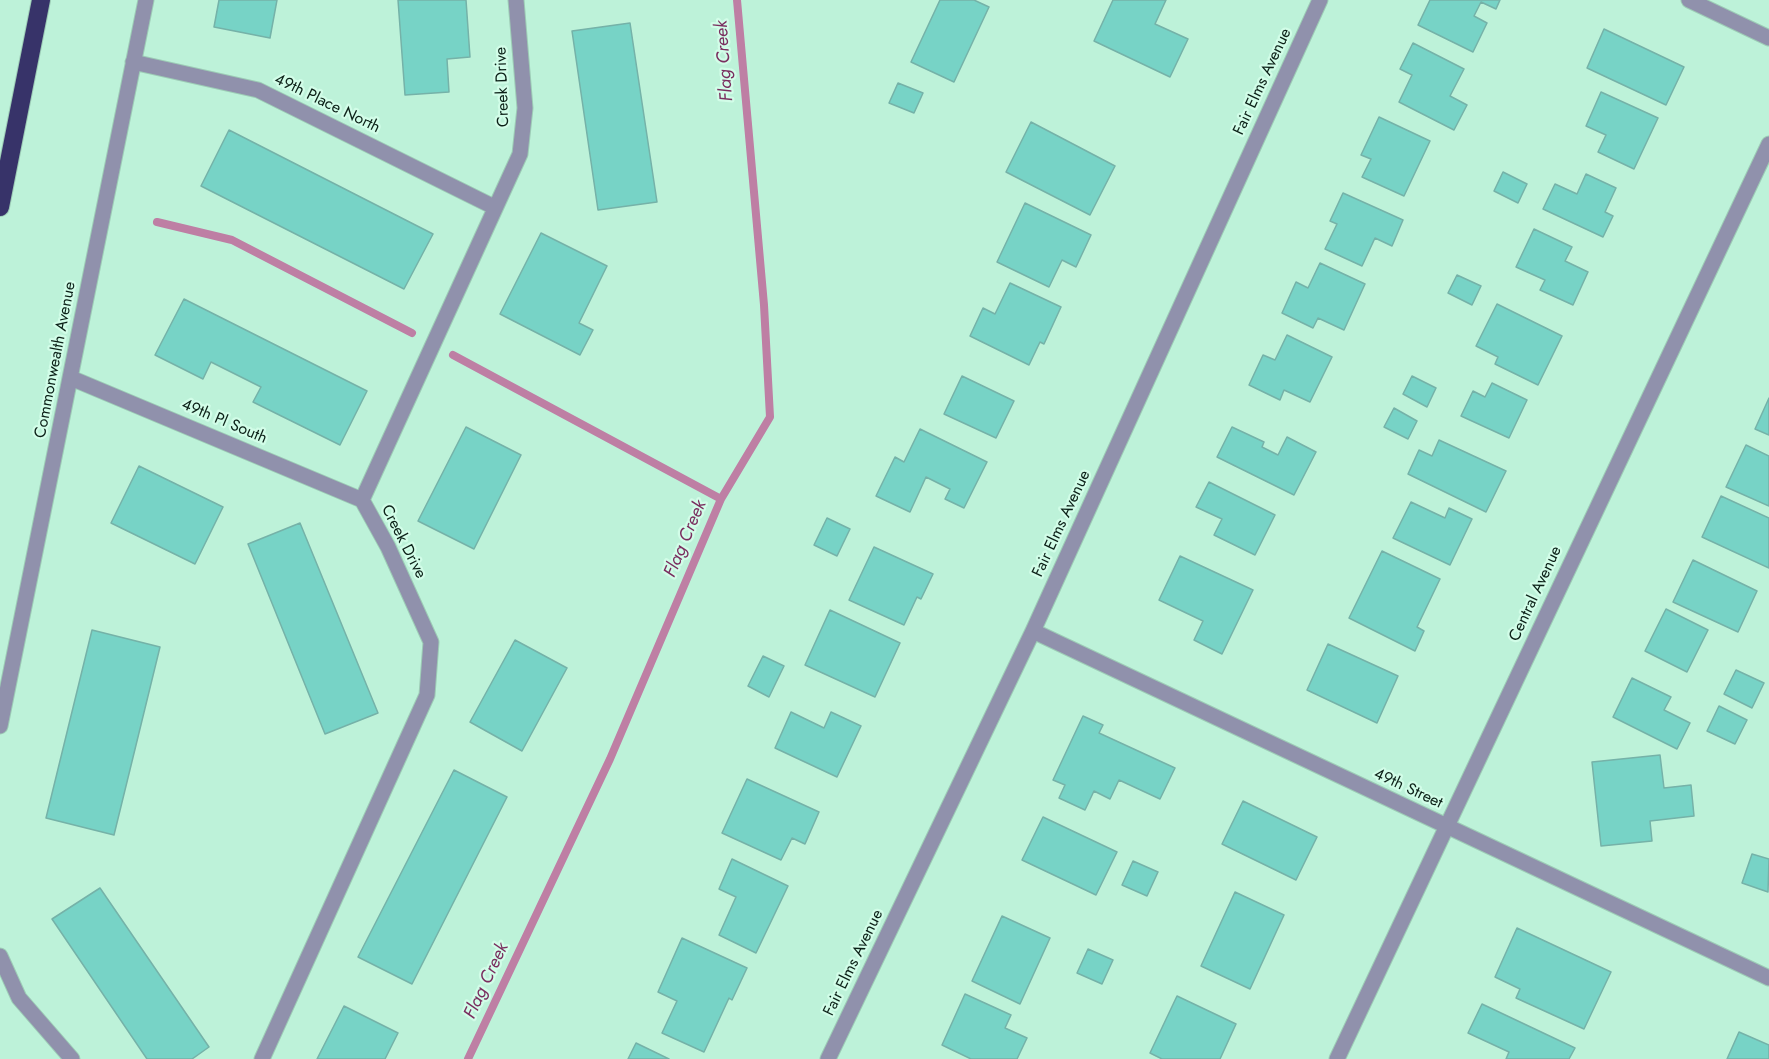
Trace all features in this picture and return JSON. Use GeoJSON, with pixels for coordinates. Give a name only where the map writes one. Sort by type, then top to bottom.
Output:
{"type":"FeatureCollection","features":[{"type":"Feature","properties":{"kind":"highway"},"geometry":{"type":"LineString","coordinates":[[0,207],[40,0]]}},
{"type":"Feature","properties":{"kind":"street","name":"Commonwealth Avenue"},"geometry":{"type":"LineString","coordinates":[[0,726],[146,0]]}},
{"type":"Feature","properties":{"kind":"street","name":"Creek Drive"},"geometry":{"type":"LineString","coordinates":[[262,1059],[427,695],[431,642],[388,547],[362,500],[520,154],[525,108],[516,0]]}},
{"type":"Feature","properties":{"kind":"street","name":"Fair Elms Avenue"},"geometry":{"type":"LineString","coordinates":[[828,1059],[1033,631],[1320,0]]}},
{"type":"Feature","properties":{"kind":"street"},"geometry":{"type":"LineString","coordinates":[[1689,0],[1769,38]]}},
{"type":"Feature","properties":{"kind":"street","name":"49th Place North"},"geometry":{"type":"LineString","coordinates":[[133,62],[258,90],[494,207]]}},
{"type":"Feature","properties":{"kind":"street","name":"Central Avenue"},"geometry":{"type":"LineString","coordinates":[[1337,1059],[1445,826],[1769,144]]}},
{"type":"Feature","properties":{"kind":"street","name":"49th Pl South"},"geometry":{"type":"LineString","coordinates":[[71,378],[362,500]]}},
{"type":"Feature","properties":{"kind":"street","name":"49th Street"},"geometry":{"type":"LineString","coordinates":[[1033,631],[1769,978]]}},
{"type":"Feature","properties":{"kind":"street"},"geometry":{"type":"LineString","coordinates":[[0,956],[19,998],[72,1059]]}},
{"type":"Feature","properties":{"kind":"building"},"geometry":{"type":"Polygon","coordinates":[[[219,0],[277,0],[270,38],[214,27],[219,0]]]}},
{"type":"Feature","properties":{"kind":"building"},"geometry":{"type":"Polygon","coordinates":[[[398,0],[466,0],[470,57],[447,59],[449,92],[405,95],[398,0]]]}},
{"type":"Feature","properties":{"kind":"building"},"geometry":{"type":"Polygon","coordinates":[[[940,0],[974,0],[989,7],[954,82],[911,62],[940,0]]]}},
{"type":"Feature","properties":{"kind":"building"},"geometry":{"type":"Polygon","coordinates":[[[1113,0],[1166,0],[1155,24],[1188,39],[1170,77],[1094,41],[1113,0]]]}},
{"type":"Feature","properties":{"kind":"building"},"geometry":{"type":"Polygon","coordinates":[[[1430,0],[1500,0],[1496,9],[1481,2],[1474,16],[1487,23],[1473,52],[1418,25],[1430,0]]]}},
{"type":"Feature","properties":{"kind":"building"},"geometry":{"type":"Polygon","coordinates":[[[630,23],[657,202],[598,210],[572,31],[630,23]]]}},
{"type":"Feature","properties":{"kind":"building"},"geometry":{"type":"Polygon","coordinates":[[[1604,29],[1684,67],[1666,105],[1587,68],[1604,29]]]}},
{"type":"Feature","properties":{"kind":"building"},"geometry":{"type":"Polygon","coordinates":[[[1413,43],[1464,69],[1450,96],[1467,105],[1454,130],[1399,102],[1412,75],[1400,69],[1413,43]]]}},
{"type":"Feature","properties":{"kind":"building"},"geometry":{"type":"Polygon","coordinates":[[[898,83],[923,93],[914,113],[889,103],[898,83]]]}},
{"type":"Feature","properties":{"kind":"building"},"geometry":{"type":"Polygon","coordinates":[[[1601,92],[1658,118],[1634,169],[1598,152],[1606,135],[1586,126],[1601,92]]]}},
{"type":"Feature","properties":{"kind":"building"},"geometry":{"type":"Polygon","coordinates":[[[1379,117],[1430,141],[1404,196],[1362,177],[1371,159],[1361,155],[1379,117]]]}},
{"type":"Feature","properties":{"kind":"building"},"geometry":{"type":"Polygon","coordinates":[[[1031,122],[1115,166],[1090,215],[1006,172],[1031,122]]]}},
{"type":"Feature","properties":{"kind":"building"},"geometry":{"type":"Polygon","coordinates":[[[229,130],[433,234],[404,289],[201,186],[229,130]]]}},
{"type":"Feature","properties":{"kind":"building"},"geometry":{"type":"Polygon","coordinates":[[[1503,172],[1527,184],[1518,203],[1494,191],[1503,172]]]}},
{"type":"Feature","properties":{"kind":"building"},"geometry":{"type":"Polygon","coordinates":[[[1586,174],[1616,188],[1605,212],[1613,216],[1603,237],[1543,209],[1555,184],[1577,194],[1586,174]]]}},
{"type":"Feature","properties":{"kind":"building"},"geometry":{"type":"Polygon","coordinates":[[[1343,193],[1403,220],[1392,246],[1375,238],[1362,266],[1325,249],[1337,224],[1330,221],[1343,193]]]}},
{"type":"Feature","properties":{"kind":"building"},"geometry":{"type":"Polygon","coordinates":[[[1025,203],[1091,235],[1076,267],[1062,260],[1049,287],[997,262],[1025,203]]]}},
{"type":"Feature","properties":{"kind":"building"},"geometry":{"type":"Polygon","coordinates":[[[1534,229],[1572,247],[1565,261],[1588,272],[1573,305],[1540,290],[1545,280],[1516,267],[1534,229]]]}},
{"type":"Feature","properties":{"kind":"building"},"geometry":{"type":"Polygon","coordinates":[[[541,233],[607,266],[579,323],[593,330],[580,355],[500,314],[541,233]]]}},
{"type":"Feature","properties":{"kind":"building"},"geometry":{"type":"Polygon","coordinates":[[[1320,263],[1365,284],[1344,330],[1318,318],[1313,328],[1282,313],[1296,282],[1308,288],[1320,263]]]}},
{"type":"Feature","properties":{"kind":"building"},"geometry":{"type":"Polygon","coordinates":[[[1457,275],[1481,286],[1472,305],[1448,293],[1457,275]]]}},
{"type":"Feature","properties":{"kind":"building"},"geometry":{"type":"Polygon","coordinates":[[[1010,283],[1061,307],[1044,344],[1040,342],[1029,365],[970,336],[983,308],[995,314],[1010,283]]]}},
{"type":"Feature","properties":{"kind":"building"},"geometry":{"type":"Polygon","coordinates":[[[184,299],[367,391],[340,445],[253,402],[261,387],[211,362],[203,379],[155,355],[184,299]]]}},
{"type":"Feature","properties":{"kind":"building"},"geometry":{"type":"Polygon","coordinates":[[[1497,304],[1562,336],[1538,385],[1495,364],[1498,357],[1476,346],[1497,304]]]}},
{"type":"Feature","properties":{"kind":"building"},"geometry":{"type":"Polygon","coordinates":[[[1287,335],[1332,357],[1310,402],[1284,390],[1280,400],[1249,385],[1263,355],[1275,360],[1287,335]]]}},
{"type":"Feature","properties":{"kind":"building"},"geometry":{"type":"Polygon","coordinates":[[[962,376],[1014,401],[996,438],[944,414],[962,376]]]}},
{"type":"Feature","properties":{"kind":"building"},"geometry":{"type":"Polygon","coordinates":[[[1412,376],[1436,388],[1427,407],[1403,394],[1412,376]]]}},
{"type":"Feature","properties":{"kind":"building"},"geometry":{"type":"Polygon","coordinates":[[[1492,383],[1527,400],[1509,438],[1461,416],[1473,391],[1485,397],[1492,383]]]}},
{"type":"Feature","properties":{"kind":"building"},"geometry":{"type":"Polygon","coordinates":[[[1769,398],[1769,435],[1755,429],[1769,398]]]}},
{"type":"Feature","properties":{"kind":"building"},"geometry":{"type":"Polygon","coordinates":[[[1394,408],[1417,421],[1408,439],[1384,427],[1394,408]]]}},
{"type":"Feature","properties":{"kind":"building"},"geometry":{"type":"Polygon","coordinates":[[[466,427],[521,455],[474,549],[418,521],[466,427]]]}},
{"type":"Feature","properties":{"kind":"building"},"geometry":{"type":"Polygon","coordinates":[[[1232,427],[1264,442],[1262,447],[1278,455],[1287,437],[1316,452],[1294,495],[1217,457],[1232,427]]]}},
{"type":"Feature","properties":{"kind":"building"},"geometry":{"type":"Polygon","coordinates":[[[920,429],[987,462],[964,508],[945,499],[950,489],[926,477],[910,512],[876,496],[895,457],[904,462],[920,429]]]}},
{"type":"Feature","properties":{"kind":"building"},"geometry":{"type":"Polygon","coordinates":[[[1439,440],[1506,471],[1486,512],[1408,474],[1419,450],[1432,456],[1439,440]]]}},
{"type":"Feature","properties":{"kind":"building"},"geometry":{"type":"Polygon","coordinates":[[[1746,445],[1769,456],[1769,506],[1726,487],[1746,445]]]}},
{"type":"Feature","properties":{"kind":"building"},"geometry":{"type":"Polygon","coordinates":[[[139,466],[223,507],[195,564],[111,523],[139,466]]]}},
{"type":"Feature","properties":{"kind":"building"},"geometry":{"type":"Polygon","coordinates":[[[1209,482],[1275,515],[1255,555],[1214,535],[1222,519],[1196,507],[1209,482]]]}},
{"type":"Feature","properties":{"kind":"building"},"geometry":{"type":"Polygon","coordinates":[[[1721,496],[1769,518],[1769,568],[1702,537],[1721,496]]]}},
{"type":"Feature","properties":{"kind":"building"},"geometry":{"type":"Polygon","coordinates":[[[1411,502],[1445,518],[1449,508],[1472,519],[1450,565],[1393,538],[1411,502]]]}},
{"type":"Feature","properties":{"kind":"building"},"geometry":{"type":"Polygon","coordinates":[[[827,518],[850,529],[837,556],[814,545],[827,518]]]}},
{"type":"Feature","properties":{"kind":"building"},"geometry":{"type":"Polygon","coordinates":[[[300,523],[378,713],[325,734],[248,544],[300,523]]]}},
{"type":"Feature","properties":{"kind":"building"},"geometry":{"type":"Polygon","coordinates":[[[874,547],[933,574],[921,599],[917,597],[904,625],[849,600],[874,547]]]}},
{"type":"Feature","properties":{"kind":"building"},"geometry":{"type":"Polygon","coordinates":[[[1382,551],[1440,579],[1417,627],[1424,631],[1415,651],[1349,618],[1382,551]]]}},
{"type":"Feature","properties":{"kind":"building"},"geometry":{"type":"Polygon","coordinates":[[[1180,556],[1253,590],[1222,654],[1194,640],[1203,621],[1159,600],[1180,556]]]}},
{"type":"Feature","properties":{"kind":"building"},"geometry":{"type":"Polygon","coordinates":[[[1693,560],[1757,591],[1738,632],[1673,602],[1693,560]]]}},
{"type":"Feature","properties":{"kind":"building"},"geometry":{"type":"Polygon","coordinates":[[[1666,609],[1708,630],[1687,672],[1645,651],[1666,609]]]}},
{"type":"Feature","properties":{"kind":"building"},"geometry":{"type":"Polygon","coordinates":[[[830,610],[900,643],[875,697],[805,665],[830,610]]]}},
{"type":"Feature","properties":{"kind":"building"},"geometry":{"type":"Polygon","coordinates":[[[92,630],[160,647],[114,835],[46,818],[92,630]]]}},
{"type":"Feature","properties":{"kind":"building"},"geometry":{"type":"Polygon","coordinates":[[[515,640],[567,668],[522,751],[470,722],[515,640]]]}},
{"type":"Feature","properties":{"kind":"building"},"geometry":{"type":"Polygon","coordinates":[[[1328,644],[1398,676],[1377,723],[1307,690],[1328,644]]]}},
{"type":"Feature","properties":{"kind":"building"},"geometry":{"type":"Polygon","coordinates":[[[763,656],[784,666],[769,697],[748,686],[763,656]]]}},
{"type":"Feature","properties":{"kind":"building"},"geometry":{"type":"Polygon","coordinates":[[[1736,670],[1764,683],[1752,708],[1724,694],[1736,670]]]}},
{"type":"Feature","properties":{"kind":"building"},"geometry":{"type":"Polygon","coordinates":[[[1632,678],[1671,697],[1664,710],[1690,723],[1677,749],[1613,717],[1632,678]]]}},
{"type":"Feature","properties":{"kind":"building"},"geometry":{"type":"Polygon","coordinates":[[[1719,706],[1747,720],[1735,744],[1707,731],[1719,706]]]}},
{"type":"Feature","properties":{"kind":"building"},"geometry":{"type":"Polygon","coordinates":[[[791,712],[824,728],[831,712],[861,726],[837,777],[775,748],[791,712]]]}},
{"type":"Feature","properties":{"kind":"building"},"geometry":{"type":"Polygon","coordinates":[[[1083,716],[1103,725],[1099,733],[1175,768],[1160,799],[1119,780],[1110,799],[1094,791],[1085,810],[1059,798],[1065,785],[1053,780],[1083,716]]]}},
{"type":"Feature","properties":{"kind":"building"},"geometry":{"type":"Polygon","coordinates":[[[1660,755],[1664,788],[1691,785],[1694,816],[1650,821],[1652,841],[1601,846],[1592,762],[1660,755]]]}},
{"type":"Feature","properties":{"kind":"building"},"geometry":{"type":"Polygon","coordinates":[[[454,770],[507,797],[412,984],[358,957],[454,770]]]}},
{"type":"Feature","properties":{"kind":"building"},"geometry":{"type":"Polygon","coordinates":[[[747,779],[819,812],[805,844],[792,838],[781,860],[722,833],[747,779]]]}},
{"type":"Feature","properties":{"kind":"building"},"geometry":{"type":"Polygon","coordinates":[[[1243,801],[1317,837],[1296,880],[1222,844],[1243,801]]]}},
{"type":"Feature","properties":{"kind":"building"},"geometry":{"type":"Polygon","coordinates":[[[1043,817],[1117,852],[1096,895],[1022,860],[1043,817]]]}},
{"type":"Feature","properties":{"kind":"building"},"geometry":{"type":"Polygon","coordinates":[[[1752,854],[1769,859],[1768,892],[1742,883],[1752,854]]]}},
{"type":"Feature","properties":{"kind":"building"},"geometry":{"type":"Polygon","coordinates":[[[732,859],[788,886],[756,953],[719,935],[736,897],[719,889],[732,859]]]}},
{"type":"Feature","properties":{"kind":"building"},"geometry":{"type":"Polygon","coordinates":[[[1133,861],[1158,872],[1147,896],[1122,885],[1133,861]]]}},
{"type":"Feature","properties":{"kind":"building"},"geometry":{"type":"Polygon","coordinates":[[[100,888],[209,1047],[192,1059],[147,1059],[52,919],[100,888]]]}},
{"type":"Feature","properties":{"kind":"building"},"geometry":{"type":"Polygon","coordinates":[[[1235,892],[1284,915],[1250,989],[1201,966],[1235,892]]]}},
{"type":"Feature","properties":{"kind":"building"},"geometry":{"type":"Polygon","coordinates":[[[1002,916],[1050,938],[1020,1004],[972,981],[1002,916]]]}},
{"type":"Feature","properties":{"kind":"building"},"geometry":{"type":"Polygon","coordinates":[[[1517,928],[1611,972],[1584,1029],[1516,998],[1520,989],[1495,977],[1517,928]]]}},
{"type":"Feature","properties":{"kind":"building"},"geometry":{"type":"Polygon","coordinates":[[[682,938],[747,968],[732,1000],[729,998],[704,1052],[662,1033],[677,1001],[658,992],[682,938]]]}},
{"type":"Feature","properties":{"kind":"building"},"geometry":{"type":"Polygon","coordinates":[[[1088,949],[1113,960],[1102,984],[1077,973],[1088,949]]]}},
{"type":"Feature","properties":{"kind":"building"},"geometry":{"type":"Polygon","coordinates":[[[965,994],[1011,1015],[1005,1028],[1027,1038],[1017,1059],[971,1059],[942,1045],[965,994]]]}},
{"type":"Feature","properties":{"kind":"building"},"geometry":{"type":"Polygon","coordinates":[[[1177,996],[1236,1024],[1220,1059],[1162,1059],[1150,1053],[1177,996]]]}},
{"type":"Feature","properties":{"kind":"building"},"geometry":{"type":"Polygon","coordinates":[[[1482,1004],[1575,1048],[1569,1059],[1506,1059],[1509,1052],[1468,1033],[1482,1004]]]}},
{"type":"Feature","properties":{"kind":"building"},"geometry":{"type":"Polygon","coordinates":[[[344,1006],[398,1033],[385,1059],[317,1059],[344,1006]]]}},
{"type":"Feature","properties":{"kind":"building"},"geometry":{"type":"Polygon","coordinates":[[[1739,1032],[1769,1045],[1769,1059],[1727,1059],[1739,1032]]]}},
{"type":"Feature","properties":{"kind":"building"},"geometry":{"type":"Polygon","coordinates":[[[636,1043],[669,1059],[628,1059],[636,1043]]]}},
{"type":"Feature","properties":{"kind":"waterway","name":"Flag Creek"},"geometry":{"type":"LineString","coordinates":[[468,1059],[610,759],[721,499],[770,417],[764,305],[737,0]]}},
{"type":"Feature","properties":{"kind":"waterway"},"geometry":{"type":"LineString","coordinates":[[157,222],[232,240],[412,333]]}},
{"type":"Feature","properties":{"kind":"waterway"},"geometry":{"type":"LineString","coordinates":[[453,355],[721,499]]}}]}
